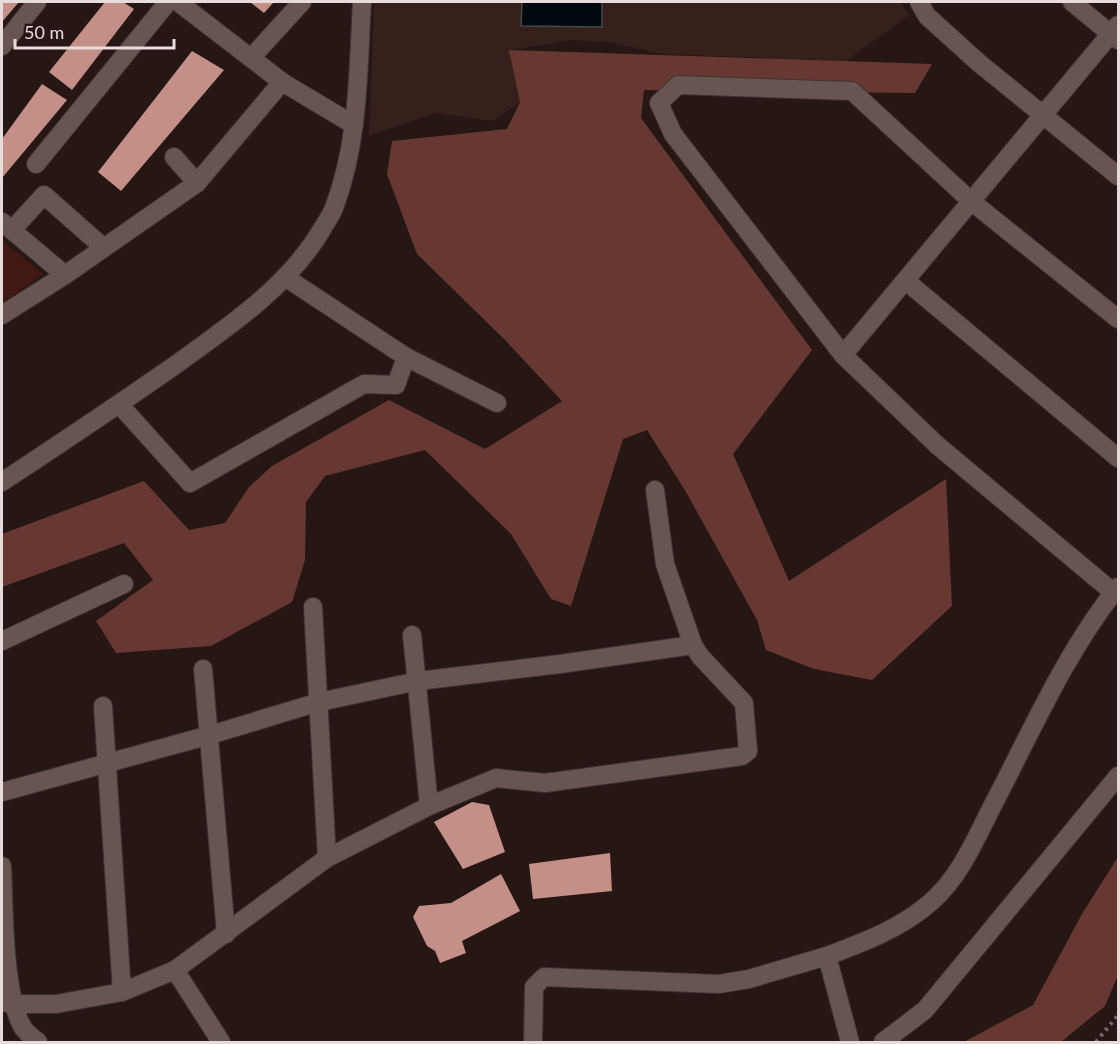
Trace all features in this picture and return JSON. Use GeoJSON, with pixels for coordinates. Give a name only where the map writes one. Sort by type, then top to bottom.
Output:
{"type":"FeatureCollection","features":[{"type":"Feature","properties":{"kind":"street"},"geometry":{"type":"LineString","coordinates":[[2,46],[37,2]]}},
{"type":"Feature","properties":{"kind":"street"},"geometry":{"type":"LineString","coordinates":[[36,164],[168,2]]}},
{"type":"Feature","properties":{"kind":"street"},"geometry":{"type":"LineString","coordinates":[[178,2],[282,82],[354,125]]}},
{"type":"Feature","properties":{"kind":"street"},"geometry":{"type":"LineString","coordinates":[[250,58],[302,2]]}},
{"type":"Feature","properties":{"kind":"street"},"geometry":{"type":"LineString","coordinates":[[2,482],[230,326],[285,277],[310,249],[333,210],[349,163],[354,125],[362,2]]}},
{"type":"Feature","properties":{"kind":"street"},"geometry":{"type":"LineString","coordinates":[[919,2],[927,16],[979,63],[1119,176]]}},
{"type":"Feature","properties":{"kind":"street"},"geometry":{"type":"LineString","coordinates":[[843,355],[1043,116],[1116,33],[1072,2]]}},
{"type":"Feature","properties":{"kind":"street"},"geometry":{"type":"LineString","coordinates":[[2,315],[197,183],[282,82]]}},
{"type":"Feature","properties":{"kind":"street"},"geometry":{"type":"LineString","coordinates":[[533,1042],[534,987],[544,977],[719,984],[749,979],[827,956],[882,935],[908,921],[933,901],[958,872],[1056,683],[1116,590],[938,445],[843,355],[673,134],[659,103],[678,85],[852,91],[972,202],[1119,319]]}},
{"type":"Feature","properties":{"kind":"street"},"geometry":{"type":"LineString","coordinates":[[174,157],[197,183]]}},
{"type":"Feature","properties":{"kind":"street"},"geometry":{"type":"LineString","coordinates":[[65,274],[7,226],[44,195],[104,248]]}},
{"type":"Feature","properties":{"kind":"street"},"geometry":{"type":"LineString","coordinates":[[285,277],[406,357],[497,403]]}},
{"type":"Feature","properties":{"kind":"street"},"geometry":{"type":"LineString","coordinates":[[906,281],[1119,458]]}},
{"type":"Feature","properties":{"kind":"street"},"geometry":{"type":"LineString","coordinates":[[119,404],[190,483],[364,384],[396,385],[406,357]]}},
{"type":"Feature","properties":{"kind":"street"},"geometry":{"type":"LineString","coordinates":[[8,1003],[56,1004],[122,992],[175,970],[327,858],[429,806],[496,778],[545,783],[742,756],[748,751],[744,703],[700,656],[693,645],[664,564],[655,490]]}},
{"type":"Feature","properties":{"kind":"street"},"geometry":{"type":"LineString","coordinates":[[2,641],[124,584]]}},
{"type":"Feature","properties":{"kind":"street"},"geometry":{"type":"LineString","coordinates":[[313,607],[327,858]]}},
{"type":"Feature","properties":{"kind":"street"},"geometry":{"type":"LineString","coordinates":[[412,635],[429,806]]}},
{"type":"Feature","properties":{"kind":"street"},"geometry":{"type":"LineString","coordinates":[[2,792],[210,735],[319,702],[418,681],[693,645]]}},
{"type":"Feature","properties":{"kind":"street"},"geometry":{"type":"LineString","coordinates":[[203,669],[226,934]]}},
{"type":"Feature","properties":{"kind":"street"},"geometry":{"type":"LineString","coordinates":[[103,706],[122,992]]}},
{"type":"Feature","properties":{"kind":"street"},"geometry":{"type":"LineString","coordinates":[[883,1042],[925,1010],[1119,776]]}},
{"type":"Feature","properties":{"kind":"street"},"geometry":{"type":"LineString","coordinates":[[2,866],[9,976],[8,1003],[22,1028],[38,1042]]}},
{"type":"Feature","properties":{"kind":"street"},"geometry":{"type":"LineString","coordinates":[[827,956],[850,1042]]}},
{"type":"Feature","properties":{"kind":"street"},"geometry":{"type":"LineString","coordinates":[[175,970],[221,1042]]}},
{"type":"Feature","properties":{"kind":"path"},"geometry":{"type":"LineString","coordinates":[[1096,1042],[1119,1015]]}},
{"type":"Feature","properties":{"kind":"shaded area"},"geometry":{"type":"Polygon","coordinates":[[[374,2],[901,2],[909,15],[846,61],[663,54],[608,42],[569,40],[510,50],[520,102],[492,121],[435,113],[368,136],[374,2]]]}},
{"type":"Feature","properties":{"kind":"shaded area"},"geometry":{"type":"Polygon","coordinates":[[[522,2],[602,2],[602,27],[521,26],[522,2]]]}},
{"type":"Feature","properties":{"kind":"shaded area"},"geometry":{"type":"Polygon","coordinates":[[[509,50],[932,64],[915,93],[644,90],[641,118],[812,350],[733,454],[789,581],[946,479],[952,606],[872,680],[814,669],[766,650],[757,620],[686,492],[647,430],[623,439],[571,606],[551,599],[511,534],[425,450],[325,476],[306,502],[305,560],[292,602],[211,646],[116,653],[96,621],[153,580],[124,543],[2,587],[2,534],[144,481],[189,530],[225,523],[249,487],[272,466],[389,400],[485,449],[562,401],[505,340],[417,254],[387,174],[392,141],[507,129],[520,102],[509,50]]]}},
{"type":"Feature","properties":{"kind":"shaded area"},"geometry":{"type":"Polygon","coordinates":[[[2,240],[43,274],[2,303],[2,240]]]}},
{"type":"Feature","properties":{"kind":"shaded area"},"geometry":{"type":"Polygon","coordinates":[[[1118,857],[1118,975],[1105,1006],[1061,1042],[964,1042],[1033,1005],[1082,914],[1118,857]]]}},
{"type":"Feature","properties":{"kind":"building"},"geometry":{"type":"Polygon","coordinates":[[[2,2],[19,2],[2,22],[2,2]]]}},
{"type":"Feature","properties":{"kind":"building"},"geometry":{"type":"Polygon","coordinates":[[[105,2],[123,2],[134,9],[72,90],[49,72],[105,2]]]}},
{"type":"Feature","properties":{"kind":"building"},"geometry":{"type":"Polygon","coordinates":[[[250,2],[274,2],[264,13],[250,2]]]}},
{"type":"Feature","properties":{"kind":"building"},"geometry":{"type":"Polygon","coordinates":[[[192,51],[224,70],[121,191],[98,172],[192,51]]]}},
{"type":"Feature","properties":{"kind":"building"},"geometry":{"type":"Polygon","coordinates":[[[42,84],[67,100],[2,178],[2,139],[42,84]]]}},
{"type":"Feature","properties":{"kind":"building"},"geometry":{"type":"Polygon","coordinates":[[[472,802],[489,805],[505,852],[463,869],[434,822],[472,802]]]}},
{"type":"Feature","properties":{"kind":"building"},"geometry":{"type":"Polygon","coordinates":[[[610,853],[612,891],[533,899],[529,864],[610,853]]]}},
{"type":"Feature","properties":{"kind":"building"},"geometry":{"type":"Polygon","coordinates":[[[501,874],[520,911],[462,941],[466,953],[440,963],[435,951],[427,946],[413,917],[419,906],[451,903],[501,874]]]}}]}
